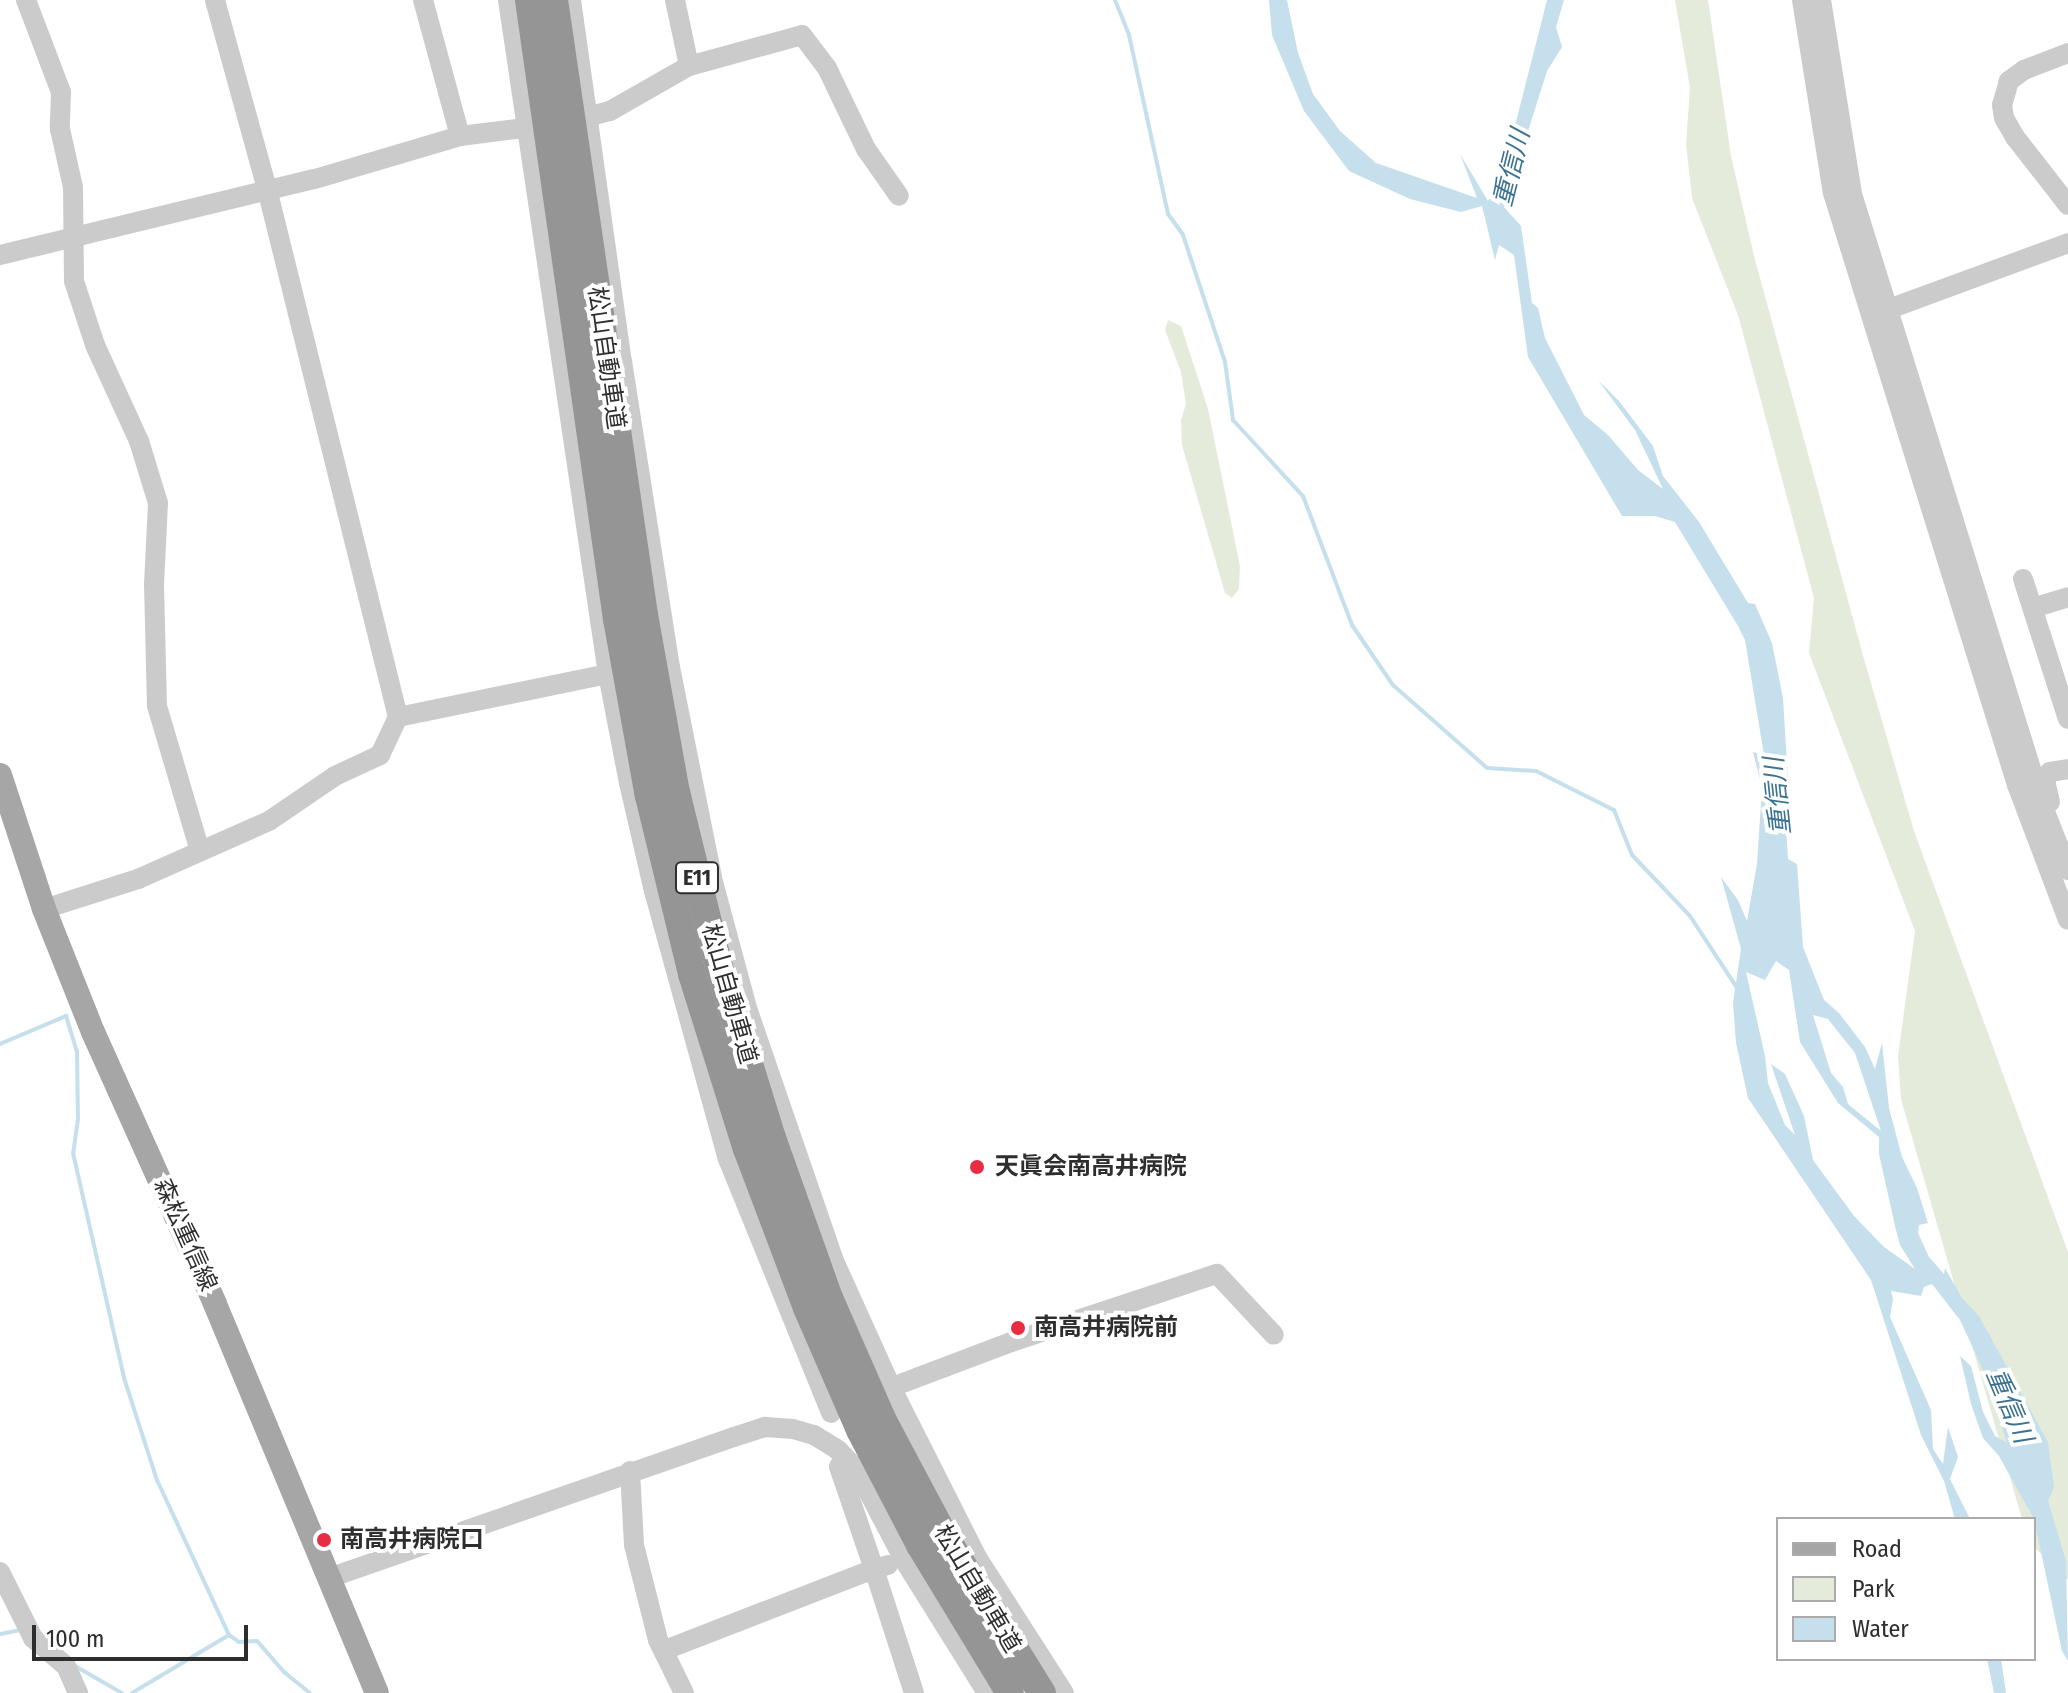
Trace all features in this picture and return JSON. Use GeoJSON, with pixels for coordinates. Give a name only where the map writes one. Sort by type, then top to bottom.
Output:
{"type":"FeatureCollection","features":[{"type":"Feature","properties":{"kind":"highway","name":"松山自動車道"},"geometry":{"type":"LineString","coordinates":[[529,0],[617,619],[649,796],[692,974],[747,1149],[807,1308],[860,1430],[920,1545],[1010,1693]]}},
{"type":"Feature","properties":{"kind":"highway","name":"松山自動車道"},"geometry":{"type":"LineString","coordinates":[[554,0],[644,615],[676,792],[719,967],[772,1138],[808,1240],[882,1419],[942,1532],[1042,1693]]}},
{"type":"Feature","properties":{"kind":"main road","name":"森松重信線"},"geometry":{"type":"LineString","coordinates":[[0,775],[44,909],[93,1032],[215,1304],[377,1693]]}},
{"type":"Feature","properties":{"kind":"street"},"geometry":{"type":"LineString","coordinates":[[26,0],[61,92],[60,129],[73,187],[74,281],[95,345],[139,441],[158,503],[154,584],[157,706],[200,851]]}},
{"type":"Feature","properties":{"kind":"street"},"geometry":{"type":"LineString","coordinates":[[44,909],[138,879],[269,821],[335,776],[380,755],[398,717],[267,189],[215,0]]}},
{"type":"Feature","properties":{"kind":"street"},"geometry":{"type":"LineString","coordinates":[[423,0],[460,136]]}},
{"type":"Feature","properties":{"kind":"street"},"geometry":{"type":"LineString","coordinates":[[508,0],[608,674],[654,891],[728,1159],[831,1413]]}},
{"type":"Feature","properties":{"kind":"street"},"geometry":{"type":"LineString","coordinates":[[571,0],[670,667],[712,878],[784,1124],[835,1263],[891,1387],[978,1559],[1064,1693]]}},
{"type":"Feature","properties":{"kind":"street"},"geometry":{"type":"LineString","coordinates":[[675,0],[689,66]]}},
{"type":"Feature","properties":{"kind":"street"},"geometry":{"type":"LineString","coordinates":[[1802,0],[1833,193],[2017,785],[2068,914]]}},
{"type":"Feature","properties":{"kind":"street"},"geometry":{"type":"LineString","coordinates":[[1821,0],[1852,194],[2042,804],[2066,865]]}},
{"type":"Feature","properties":{"kind":"street"},"geometry":{"type":"LineString","coordinates":[[0,255],[373,164],[460,136],[527,129],[610,111],[689,66],[802,35],[827,68],[866,149],[899,196]]}},
{"type":"Feature","properties":{"kind":"street"},"geometry":{"type":"LineString","coordinates":[[2068,53],[2024,70],[2009,81],[2002,105],[2004,118],[2015,137],[2068,205]]}},
{"type":"Feature","properties":{"kind":"street"},"geometry":{"type":"LineString","coordinates":[[1889,309],[2068,243]]}},
{"type":"Feature","properties":{"kind":"street"},"geometry":{"type":"LineString","coordinates":[[2023,579],[2061,667],[2068,719]]}},
{"type":"Feature","properties":{"kind":"street"},"geometry":{"type":"LineString","coordinates":[[2033,608],[2068,597]]}},
{"type":"Feature","properties":{"kind":"street"},"geometry":{"type":"LineString","coordinates":[[398,717],[608,674]]}},
{"type":"Feature","properties":{"kind":"street"},"geometry":{"type":"LineString","coordinates":[[2068,769],[2050,772],[2045,780],[2066,865],[2068,888]]}},
{"type":"Feature","properties":{"kind":"street"},"geometry":{"type":"LineString","coordinates":[[814,1435],[831,1413],[891,1387],[1011,1342],[1217,1274],[1274,1335]]}},
{"type":"Feature","properties":{"kind":"street"},"geometry":{"type":"LineString","coordinates":[[329,1578],[630,1471],[765,1427],[814,1435],[844,1457],[871,1494],[904,1560],[987,1693]]}},
{"type":"Feature","properties":{"kind":"street"},"geometry":{"type":"LineString","coordinates":[[844,1457],[839,1467],[914,1693]]}},
{"type":"Feature","properties":{"kind":"street"},"geometry":{"type":"LineString","coordinates":[[630,1471],[634,1545],[658,1640],[684,1693]]}},
{"type":"Feature","properties":{"kind":"street"},"geometry":{"type":"LineString","coordinates":[[665,1650],[904,1560]]}},
{"type":"Feature","properties":{"kind":"street"},"geometry":{"type":"LineString","coordinates":[[0,1572],[33,1638],[66,1666],[78,1693]]}},
{"type":"Feature","properties":{"kind":"green space"},"geometry":{"type":"Polygon","coordinates":[[[1675,0],[1708,0],[1731,156],[1754,256],[1864,659],[1914,831],[2068,1252],[2068,1580],[2036,1549],[2036,1517],[2021,1517],[1901,1099],[1898,1056],[1915,931],[1809,653],[1814,598],[1738,315],[1692,198],[1686,144],[1690,88],[1675,0]]]}},
{"type":"Feature","properties":{"kind":"green space"},"geometry":{"type":"Polygon","coordinates":[[[1168,320],[1181,326],[1208,409],[1240,566],[1239,589],[1232,598],[1225,593],[1182,445],[1181,420],[1186,404],[1181,372],[1165,330],[1168,320]]]}},
{"type":"Feature","properties":{"kind":"water","name":"重信川"},"geometry":{"type":"Polygon","coordinates":[[[1269,0],[1287,0],[1298,53],[1313,94],[1340,131],[1376,163],[1477,198],[1460,154],[1488,201],[1504,169],[1547,0],[1564,0],[1556,27],[1562,47],[1547,71],[1504,207],[1521,226],[1532,303],[1538,308],[1545,338],[1584,415],[1608,435],[1638,470],[1663,489],[1635,430],[1598,380],[1619,401],[1653,446],[1663,476],[1699,522],[1748,603],[1755,604],[1772,643],[1783,698],[1789,796],[1785,812],[1788,859],[1797,864],[1803,947],[1824,1000],[1839,1013],[1865,1047],[1875,1069],[1882,1043],[1889,1108],[1902,1157],[1917,1188],[1928,1223],[1919,1225],[1918,1233],[1929,1257],[1944,1274],[1945,1268],[1962,1298],[1979,1316],[2048,1442],[2054,1487],[2048,1501],[2066,1561],[2068,1661],[2062,1651],[2036,1517],[2033,1517],[1999,1456],[1983,1438],[1971,1404],[1960,1356],[1971,1366],[1983,1412],[1995,1436],[2007,1443],[1989,1383],[1960,1320],[1932,1284],[1924,1287],[1921,1296],[1891,1291],[1890,1317],[1931,1410],[1933,1449],[1943,1464],[1948,1427],[1958,1457],[1950,1479],[1969,1517],[1954,1517],[1944,1481],[1921,1435],[1871,1280],[1748,1098],[1736,1043],[1733,1003],[1741,949],[1721,877],[1738,900],[1747,921],[1757,864],[1762,788],[1753,752],[1764,755],[1745,640],[1675,522],[1655,516],[1622,516],[1528,357],[1514,255],[1499,245],[1495,260],[1482,206],[1461,212],[1410,199],[1349,171],[1304,111],[1272,35],[1269,0]],[[1776,961],[1765,980],[1746,972],[1768,1083],[1785,1125],[1795,1135],[1771,1064],[1785,1074],[1804,1116],[1813,1160],[1854,1216],[1884,1247],[1915,1269],[1900,1245],[1879,1154],[1879,1137],[1838,1103],[1800,1042],[1789,970],[1776,961]],[[1813,1015],[1831,1073],[1843,1087],[1848,1104],[1881,1131],[1855,1053],[1828,1019],[1813,1015]]]}},
{"type":"Feature","properties":{"kind":"water"},"geometry":{"type":"Polygon","coordinates":[[[1987,1661],[2001,1661],[2006,1693],[1994,1693],[1987,1661]]]}},
{"type":"Feature","properties":{"kind":"waterway"},"geometry":{"type":"LineString","coordinates":[[1115,0],[1129,35],[1168,214],[1183,235],[1225,362],[1233,420],[1303,496],[1352,625],[1393,685],[1487,768],[1536,771],[1614,810],[1632,855],[1690,916],[1739,991]]}},
{"type":"Feature","properties":{"kind":"waterway"},"geometry":{"type":"LineString","coordinates":[[0,1044],[66,1016],[77,1051],[78,1119],[73,1153],[124,1378],[157,1480],[229,1635],[239,1642],[257,1641],[284,1672],[310,1693]]}},
{"type":"Feature","properties":{"kind":"waterway"},"geometry":{"type":"LineString","coordinates":[[0,1634],[21,1630]]}},
{"type":"Feature","properties":{"kind":"waterway"},"geometry":{"type":"LineString","coordinates":[[132,1693],[229,1635]]}},
{"type":"Feature","properties":{"kind":"waterway"},"geometry":{"type":"LineString","coordinates":[[75,1666],[122,1693]]}},
{"type":"Feature","properties":{"kind":"place","name":"天眞会南高井病院"},"geometry":{"type":"Point","coordinates":[977,1167]}},
{"type":"Feature","properties":{"kind":"place","name":"南高井病院前"},"geometry":{"type":"Point","coordinates":[1018,1328]}},
{"type":"Feature","properties":{"kind":"place","name":"南高井病院口"},"geometry":{"type":"Point","coordinates":[324,1540]}}]}
